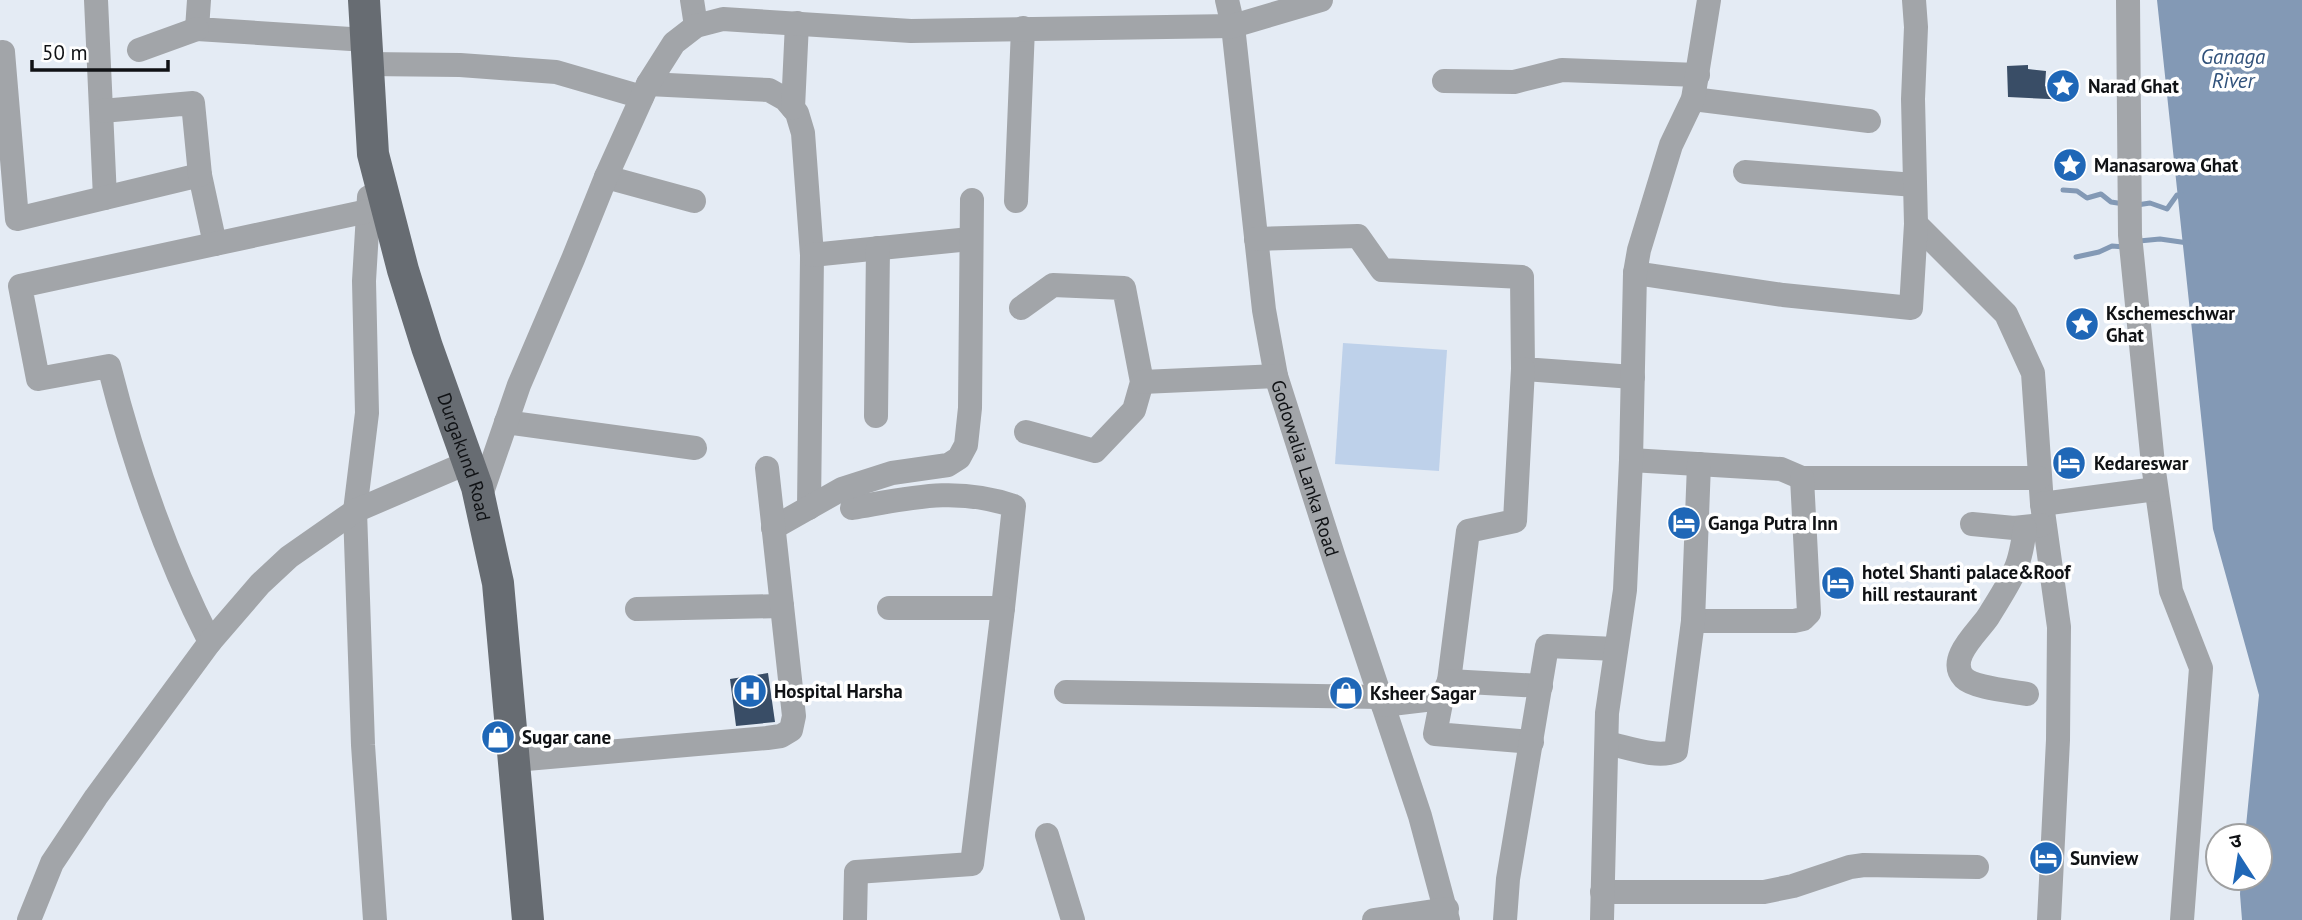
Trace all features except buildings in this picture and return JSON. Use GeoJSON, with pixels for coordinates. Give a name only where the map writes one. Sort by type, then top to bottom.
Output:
{"type":"FeatureCollection","features":[{"type":"Feature","properties":{"kind":"main road","name":"Durgakund Road"},"geometry":{"type":"LineString","coordinates":[[363,0],[373,154],[403,270],[480,498],[498,583],[528,920]]}},
{"type":"Feature","properties":{"kind":"street"},"geometry":{"type":"LineString","coordinates":[[96,0],[105,198]]}},
{"type":"Feature","properties":{"kind":"street"},"geometry":{"type":"LineString","coordinates":[[197,29],[199,0]]}},
{"type":"Feature","properties":{"kind":"street"},"geometry":{"type":"LineString","coordinates":[[692,0],[696,26]]}},
{"type":"Feature","properties":{"kind":"street","name":"Godowalia Lanka Road"},"geometry":{"type":"LineString","coordinates":[[1227,0],[1233,26],[1256,239],[1276,376],[1420,816],[1448,915]]}},
{"type":"Feature","properties":{"kind":"street"},"geometry":{"type":"LineString","coordinates":[[480,498],[519,385],[645,91],[674,43],[696,26],[723,19],[911,31],[1233,26],[1321,0]]}},
{"type":"Feature","properties":{"kind":"street"},"geometry":{"type":"LineString","coordinates":[[1602,920],[1607,713],[1625,590],[1635,273],[1639,250],[1671,145],[1695,87],[1709,0]]}},
{"type":"Feature","properties":{"kind":"street"},"geometry":{"type":"LineString","coordinates":[[1635,273],[1783,295],[1911,308],[1916,224],[1914,0]]}},
{"type":"Feature","properties":{"kind":"street"},"geometry":{"type":"LineString","coordinates":[[2128,0],[2130,235],[2156,489],[2171,591],[2201,668],[2182,920]]}},
{"type":"Feature","properties":{"kind":"street"},"geometry":{"type":"LineString","coordinates":[[793,108],[797,23]]}},
{"type":"Feature","properties":{"kind":"street"},"geometry":{"type":"LineString","coordinates":[[1016,201],[1023,28]]}},
{"type":"Feature","properties":{"kind":"street"},"geometry":{"type":"LineString","coordinates":[[139,50],[197,29],[460,65],[556,72],[645,91],[769,90],[785,99],[797,113],[803,133],[811,255],[809,508]]}},
{"type":"Feature","properties":{"kind":"street"},"geometry":{"type":"LineString","coordinates":[[3,52],[17,219],[200,175]]}},
{"type":"Feature","properties":{"kind":"street"},"geometry":{"type":"LineString","coordinates":[[1444,81],[1514,82],[1562,70],[1695,87],[1869,121]]}},
{"type":"Feature","properties":{"kind":"street"},"geometry":{"type":"LineString","coordinates":[[102,111],[193,103],[200,175],[215,244]]}},
{"type":"Feature","properties":{"kind":"street"},"geometry":{"type":"LineString","coordinates":[[373,154],[364,281],[367,413],[355,510],[363,745],[375,920]]}},
{"type":"Feature","properties":{"kind":"street"},"geometry":{"type":"LineString","coordinates":[[1745,172],[1915,185]]}},
{"type":"Feature","properties":{"kind":"street"},"geometry":{"type":"LineString","coordinates":[[606,177],[694,201]]}},
{"type":"Feature","properties":{"kind":"street"},"geometry":{"type":"LineString","coordinates":[[773,528],[842,489],[892,472],[948,465],[959,458],[966,445],[970,408],[972,200]]}},
{"type":"Feature","properties":{"kind":"street"},"geometry":{"type":"LineString","coordinates":[[210,642],[169,552],[137,466],[109,366],[38,379],[20,286],[368,211]]}},
{"type":"Feature","properties":{"kind":"street"},"geometry":{"type":"LineString","coordinates":[[1916,224],[2006,314],[2033,373],[2039,478],[2037,519],[2059,627],[2058,740],[2049,920]]}},
{"type":"Feature","properties":{"kind":"street"},"geometry":{"type":"LineString","coordinates":[[1256,239],[1358,236],[1382,270],[1522,278],[1523,369],[1515,522],[1468,531],[1446,689],[1435,734],[1532,742]]}},
{"type":"Feature","properties":{"kind":"street"},"geometry":{"type":"LineString","coordinates":[[811,255],[970,239]]}},
{"type":"Feature","properties":{"kind":"street"},"geometry":{"type":"LineString","coordinates":[[876,416],[878,248]]}},
{"type":"Feature","properties":{"kind":"street"},"geometry":{"type":"LineString","coordinates":[[1021,308],[1054,285],[1124,288],[1142,382],[1134,410],[1095,451],[1026,432]]}},
{"type":"Feature","properties":{"kind":"street"},"geometry":{"type":"LineString","coordinates":[[1523,369],[1633,377]]}},
{"type":"Feature","properties":{"kind":"street"},"geometry":{"type":"LineString","coordinates":[[1142,382],[1276,376]]}},
{"type":"Feature","properties":{"kind":"street"},"geometry":{"type":"LineString","coordinates":[[506,422],[695,448]]}},
{"type":"Feature","properties":{"kind":"street"},"geometry":{"type":"LineString","coordinates":[[1631,460],[1781,468],[1802,478],[2039,478]]}},
{"type":"Feature","properties":{"kind":"street"},"geometry":{"type":"LineString","coordinates":[[29,920],[52,863],[88,808],[210,642],[260,584],[289,557],[355,510],[469,462]]}},
{"type":"Feature","properties":{"kind":"street"},"geometry":{"type":"LineString","coordinates":[[1607,743],[1659,754],[1676,751],[1693,621],[1699,464]]}},
{"type":"Feature","properties":{"kind":"street"},"geometry":{"type":"LineString","coordinates":[[515,760],[781,736],[791,730],[794,716],[767,468]]}},
{"type":"Feature","properties":{"kind":"street"},"geometry":{"type":"LineString","coordinates":[[1693,621],[1794,621],[1803,619],[1809,613],[1802,478]]}},
{"type":"Feature","properties":{"kind":"street"},"geometry":{"type":"LineString","coordinates":[[1972,524],[2037,519],[2156,489]]}},
{"type":"Feature","properties":{"kind":"street"},"geometry":{"type":"LineString","coordinates":[[852,508],[950,493],[991,498],[1014,506],[972,864],[856,872],[855,920]]}},
{"type":"Feature","properties":{"kind":"street"},"geometry":{"type":"LineString","coordinates":[[2026,694],[1974,684],[1966,680],[1959,664],[1965,645],[1986,620],[2017,567],[2037,519]]}},
{"type":"Feature","properties":{"kind":"street"},"geometry":{"type":"LineString","coordinates":[[637,609],[782,606]]}},
{"type":"Feature","properties":{"kind":"street"},"geometry":{"type":"LineString","coordinates":[[889,608],[1003,608]]}},
{"type":"Feature","properties":{"kind":"street"},"geometry":{"type":"LineString","coordinates":[[1505,920],[1508,879],[1547,646],[1616,649]]}},
{"type":"Feature","properties":{"kind":"street"},"geometry":{"type":"LineString","coordinates":[[1066,692],[1382,701],[1446,689],[1541,686]]}},
{"type":"Feature","properties":{"kind":"street"},"geometry":{"type":"LineString","coordinates":[[1047,835],[1073,920]]}},
{"type":"Feature","properties":{"kind":"street"},"geometry":{"type":"LineString","coordinates":[[1602,892],[1764,892],[1864,865],[1977,867]]}},
{"type":"Feature","properties":{"kind":"street"},"geometry":{"type":"LineString","coordinates":[[1374,920],[1448,915]]}},
{"type":"Feature","properties":{"kind":"shaded area"},"geometry":{"type":"Polygon","coordinates":[[[1343,343],[1447,350],[1439,471],[1335,464],[1343,343]]]}},
{"type":"Feature","properties":{"kind":"water","name":"Ganaga River"},"geometry":{"type":"Polygon","coordinates":[[[2157,0],[2302,0],[2302,920],[2242,920],[2240,892],[2274,892],[2274,822],[2246,822],[2259,695],[2213,529],[2157,0]]]}},
{"type":"Feature","properties":{"kind":"waterway"},"geometry":{"type":"LineString","coordinates":[[2063,190],[2077,191],[2087,198],[2101,194],[2111,202],[2124,204]]}},
{"type":"Feature","properties":{"kind":"waterway"},"geometry":{"type":"LineString","coordinates":[[2137,205],[2150,203],[2167,209],[2177,195],[2182,195]]}},
{"type":"Feature","properties":{"kind":"waterway"},"geometry":{"type":"LineString","coordinates":[[2139,241],[2160,239],[2188,243]]}},
{"type":"Feature","properties":{"kind":"waterway"},"geometry":{"type":"LineString","coordinates":[[2076,257],[2112,246],[2124,247]]}},
{"type":"Feature","properties":{"kind":"place","name":"Narad Ghat"},"geometry":{"type":"Point","coordinates":[2063,86]}},
{"type":"Feature","properties":{"kind":"place","name":"Manasarowa Ghat"},"geometry":{"type":"Point","coordinates":[2070,165]}},
{"type":"Feature","properties":{"kind":"place","name":"Kschemeschwar Ghat"},"geometry":{"type":"Point","coordinates":[2082,324]}},
{"type":"Feature","properties":{"kind":"place","name":"Kedareswar"},"geometry":{"type":"Point","coordinates":[2069,463]}},
{"type":"Feature","properties":{"kind":"place","name":"Ganga Putra Inn"},"geometry":{"type":"Point","coordinates":[1684,523]}},
{"type":"Feature","properties":{"kind":"place","name":"hotel Shanti palace&Roof hill restaurant"},"geometry":{"type":"Point","coordinates":[1838,583]}},
{"type":"Feature","properties":{"kind":"place","name":"Hospital Harsha"},"geometry":{"type":"Point","coordinates":[750,691]}},
{"type":"Feature","properties":{"kind":"place","name":"Ksheer Sagar"},"geometry":{"type":"Point","coordinates":[1346,693]}},
{"type":"Feature","properties":{"kind":"place","name":"Sugar cane"},"geometry":{"type":"Point","coordinates":[498,737]}},
{"type":"Feature","properties":{"kind":"place","name":"Sunview"},"geometry":{"type":"Point","coordinates":[2046,858]}}]}
